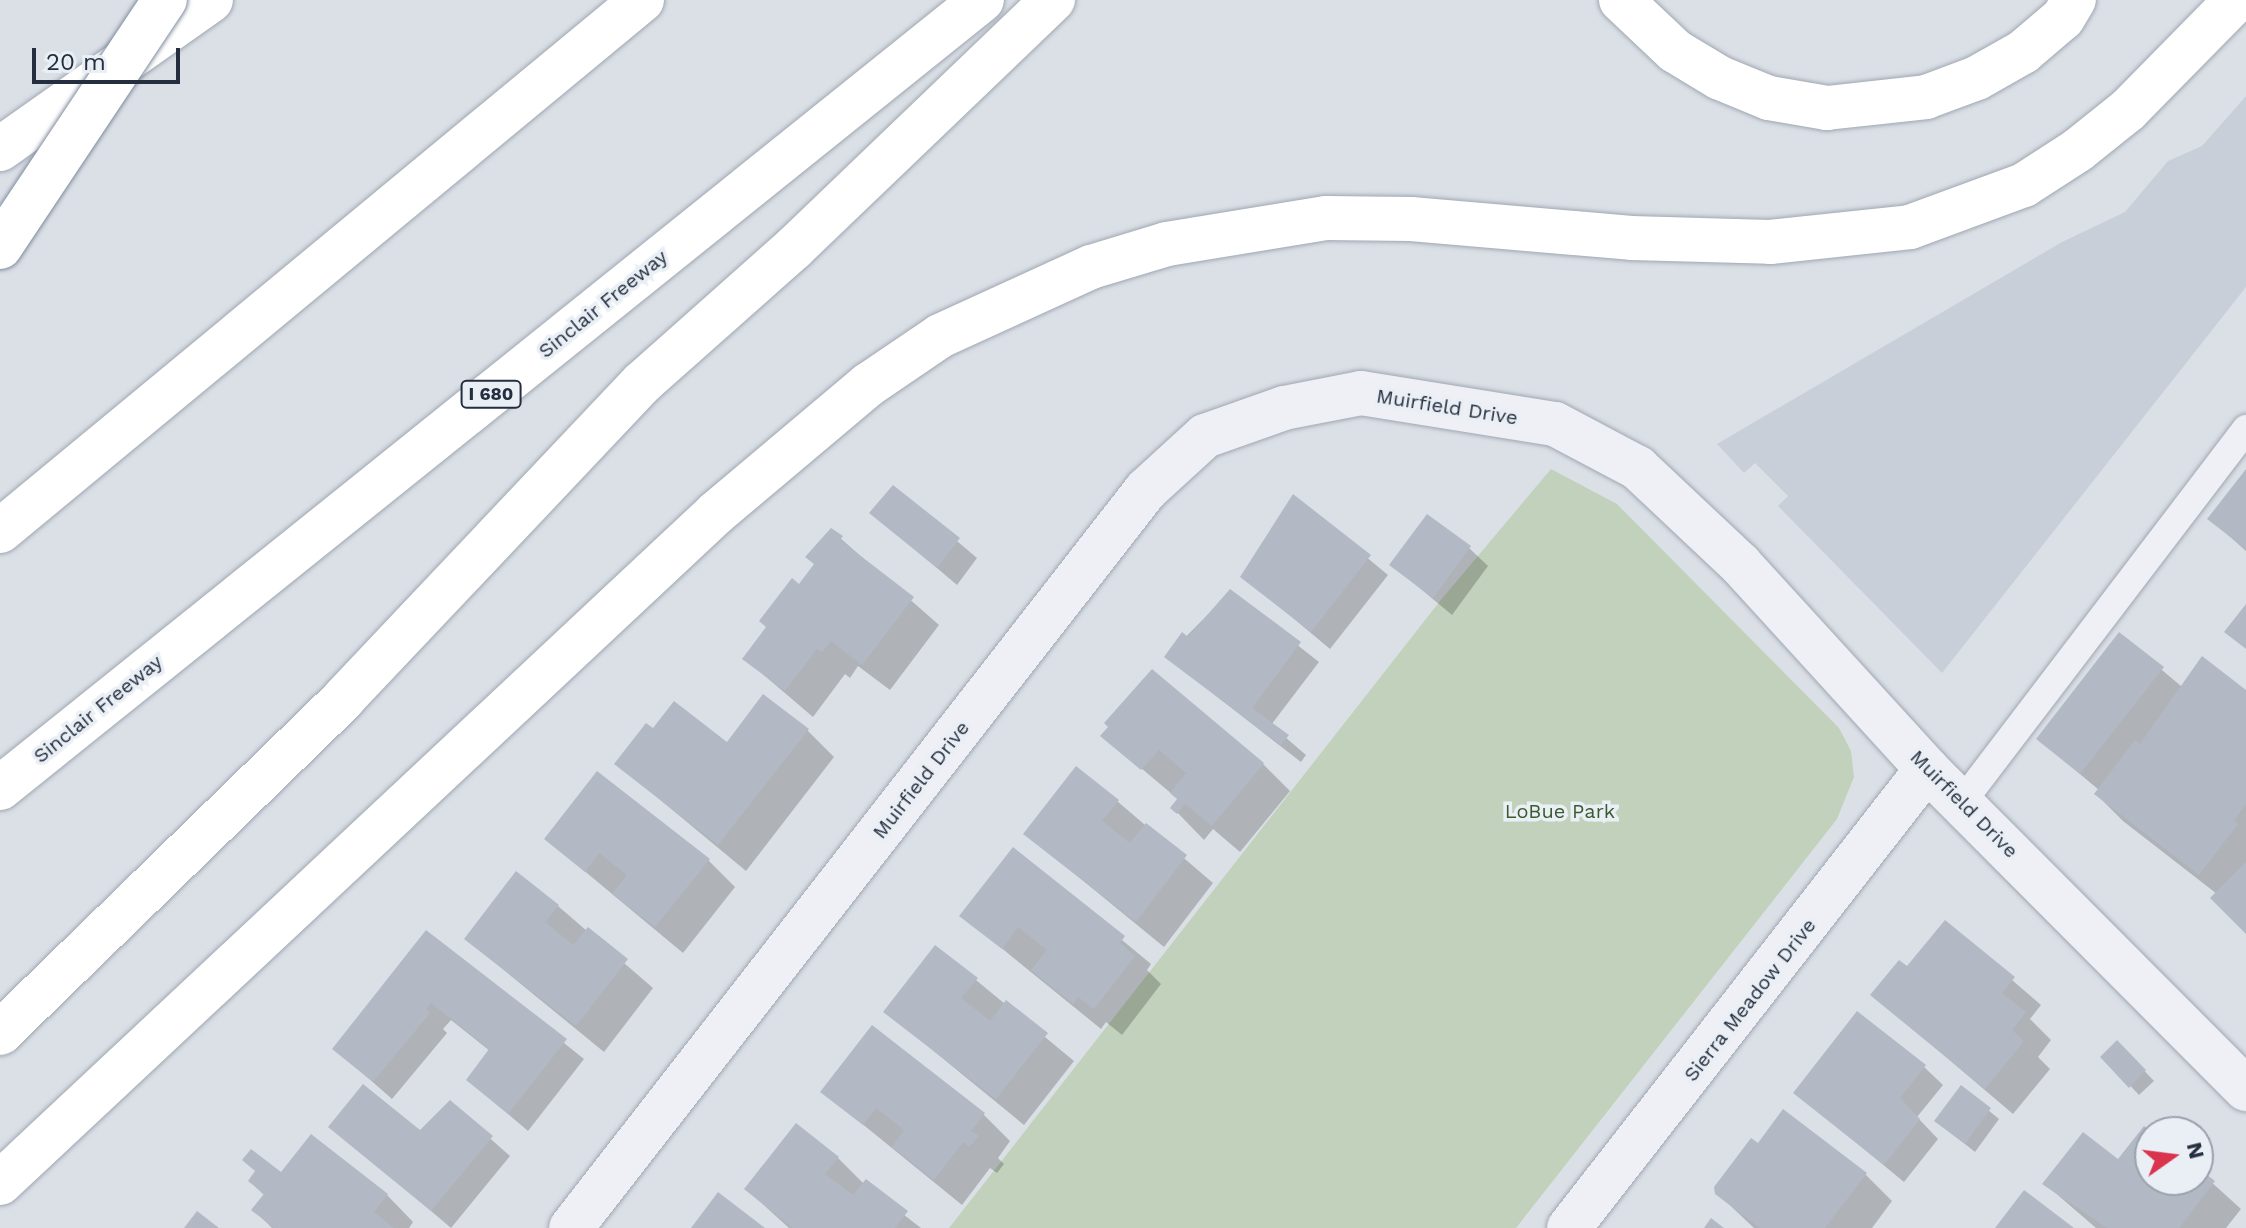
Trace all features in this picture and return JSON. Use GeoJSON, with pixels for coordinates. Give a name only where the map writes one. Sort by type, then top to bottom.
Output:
{"type":"FeatureCollection","features":[{"type":"Feature","properties":{"kind":"highway"},"geometry":{"type":"LineString","coordinates":[[0,247],[165,0]]}},
{"type":"Feature","properties":{"kind":"highway"},"geometry":{"type":"LineString","coordinates":[[0,149],[211,0]]}},
{"type":"Feature","properties":{"kind":"highway"},"geometry":{"type":"LineString","coordinates":[[0,531],[642,0]]}},
{"type":"Feature","properties":{"kind":"highway","name":"Sinclair Freeway"},"geometry":{"type":"LineString","coordinates":[[0,788],[982,0]]}},
{"type":"Feature","properties":{"kind":"highway"},"geometry":{"type":"LineString","coordinates":[[0,1033],[343,699],[643,382],[826,218],[1053,0]]}},
{"type":"Feature","properties":{"kind":"highway"},"geometry":{"type":"LineString","coordinates":[[1621,0],[1675,51],[1720,78],[1769,98],[1827,108],[1926,97],[1977,78],[2023,52],[2063,18],[2074,0]]}},
{"type":"Feature","properties":{"kind":"highway"},"geometry":{"type":"LineString","coordinates":[[0,1183],[716,513],[868,385],[940,336],[1091,267],[1167,244],[1326,218],[1411,219],[1709,241],[1848,237],[1910,227],[2024,185],[2078,150],[2128,110],[2236,0]]}},
{"type":"Feature","properties":{"kind":"street","name":"Muirfield Drive"},"geometry":{"type":"LineString","coordinates":[[571,1228],[1146,490],[1205,436],[1284,408],[1361,393],[1555,424],[1638,468],[1740,564],[1927,769],[2246,1089]]}},
{"type":"Feature","properties":{"kind":"street","name":"Sierra Meadow Drive"},"geometry":{"type":"LineString","coordinates":[[1569,1228],[1927,769]]}},
{"type":"Feature","properties":{"kind":"lane"},"geometry":{"type":"LineString","coordinates":[[1962,802],[2246,429]]}},
{"type":"Feature","properties":{"kind":"shaded area"},"geometry":{"type":"Polygon","coordinates":[[[2246,96],[2246,287],[1942,673],[1778,506],[1788,496],[1755,463],[1744,473],[1717,444],[2062,242],[2125,212],[2168,161],[2202,146],[2246,96]]]}},
{"type":"Feature","properties":{"kind":"green space","name":"LoBue Park"},"geometry":{"type":"Polygon","coordinates":[[[1551,469],[1617,504],[1839,728],[1851,751],[1854,777],[1837,819],[1516,1228],[949,1228],[1440,601],[1551,469]]]}},
{"type":"Feature","properties":{"kind":"building"},"geometry":{"type":"Polygon","coordinates":[[[2246,469],[2246,549],[2207,519],[2246,469]]]}},
{"type":"Feature","properties":{"kind":"building"},"geometry":{"type":"Polygon","coordinates":[[[893,485],[960,538],[937,568],[869,513],[893,485]]]}},
{"type":"Feature","properties":{"kind":"building"},"geometry":{"type":"Polygon","coordinates":[[[1293,494],[1371,555],[1311,632],[1240,577],[1293,494]]]}},
{"type":"Feature","properties":{"kind":"building"},"geometry":{"type":"Polygon","coordinates":[[[1427,514],[1471,546],[1433,598],[1389,565],[1427,514]]]}},
{"type":"Feature","properties":{"kind":"building"},"geometry":{"type":"Polygon","coordinates":[[[831,528],[843,536],[840,540],[914,597],[862,665],[831,641],[822,652],[817,649],[785,691],[742,659],[766,627],[759,621],[792,578],[799,584],[814,564],[805,557],[831,528]]]}},
{"type":"Feature","properties":{"kind":"building"},"geometry":{"type":"Polygon","coordinates":[[[1230,589],[1301,642],[1252,708],[1289,735],[1281,745],[1164,657],[1182,632],[1188,637],[1230,589]]]}},
{"type":"Feature","properties":{"kind":"building"},"geometry":{"type":"Polygon","coordinates":[[[2246,604],[2246,649],[2224,632],[2246,604]]]}},
{"type":"Feature","properties":{"kind":"building"},"geometry":{"type":"Polygon","coordinates":[[[2119,632],[2164,667],[2080,774],[2036,739],[2119,632]]]}},
{"type":"Feature","properties":{"kind":"building"},"geometry":{"type":"Polygon","coordinates":[[[2202,656],[2246,690],[2246,804],[2234,820],[2238,824],[2199,875],[2094,794],[2135,740],[2140,744],[2202,656]]]}},
{"type":"Feature","properties":{"kind":"building"},"geometry":{"type":"Polygon","coordinates":[[[1152,669],[1264,763],[1212,826],[1185,804],[1177,814],[1170,808],[1177,799],[1170,793],[1186,773],[1159,750],[1141,770],[1100,736],[1108,727],[1104,723],[1152,669]]]}},
{"type":"Feature","properties":{"kind":"building"},"geometry":{"type":"Polygon","coordinates":[[[763,694],[809,729],[718,845],[614,764],[646,723],[653,728],[674,701],[727,742],[763,694]]]}},
{"type":"Feature","properties":{"kind":"building"},"geometry":{"type":"Polygon","coordinates":[[[1076,766],[1119,800],[1102,821],[1130,843],[1146,823],[1187,855],[1136,922],[1023,834],[1076,766]]]}},
{"type":"Feature","properties":{"kind":"building"},"geometry":{"type":"Polygon","coordinates":[[[597,771],[710,859],[655,927],[612,894],[627,875],[599,853],[585,872],[544,839],[597,771]]]}},
{"type":"Feature","properties":{"kind":"building"},"geometry":{"type":"Polygon","coordinates":[[[1013,847],[1125,936],[1120,943],[1135,956],[1094,1009],[1078,997],[1073,1004],[1031,970],[1047,950],[1018,927],[1002,949],[959,916],[1013,847]]]}},
{"type":"Feature","properties":{"kind":"building"},"geometry":{"type":"Polygon","coordinates":[[[2246,862],[2246,934],[2210,898],[2246,862]]]}},
{"type":"Feature","properties":{"kind":"building"},"geometry":{"type":"Polygon","coordinates":[[[516,871],[559,905],[545,922],[573,945],[588,927],[628,959],[576,1026],[464,939],[516,871]]]}},
{"type":"Feature","properties":{"kind":"building"},"geometry":{"type":"Polygon","coordinates":[[[1945,920],[2015,977],[2002,993],[2026,1012],[2012,1030],[2024,1041],[1985,1089],[1870,995],[1899,960],[1907,966],[1945,920]]]}},
{"type":"Feature","properties":{"kind":"building"},"geometry":{"type":"Polygon","coordinates":[[[426,930],[567,1039],[508,1114],[466,1080],[489,1049],[431,1003],[426,1009],[430,1013],[373,1082],[332,1049],[426,930]]]}},
{"type":"Feature","properties":{"kind":"building"},"geometry":{"type":"Polygon","coordinates":[[[935,945],[978,978],[961,998],[990,1021],[1006,1000],[1048,1033],[996,1099],[883,1012],[935,945]]]}},
{"type":"Feature","properties":{"kind":"building"},"geometry":{"type":"Polygon","coordinates":[[[1857,1011],[1926,1065],[1900,1098],[1920,1119],[1884,1165],[1793,1093],[1857,1011]]]}},
{"type":"Feature","properties":{"kind":"building"},"geometry":{"type":"Polygon","coordinates":[[[872,1025],[985,1113],[971,1131],[979,1136],[969,1147],[963,1142],[934,1180],[892,1147],[904,1130],[876,1108],[863,1125],[820,1092],[872,1025]]]}},
{"type":"Feature","properties":{"kind":"building"},"geometry":{"type":"Polygon","coordinates":[[[2117,1040],[2146,1070],[2129,1088],[2100,1057],[2117,1040]]]}},
{"type":"Feature","properties":{"kind":"building"},"geometry":{"type":"Polygon","coordinates":[[[363,1084],[420,1130],[450,1100],[493,1136],[431,1211],[328,1127],[363,1084]]]}},
{"type":"Feature","properties":{"kind":"building"},"geometry":{"type":"Polygon","coordinates":[[[1961,1085],[1991,1108],[1965,1144],[1934,1121],[1961,1085]]]}},
{"type":"Feature","properties":{"kind":"building"},"geometry":{"type":"Polygon","coordinates":[[[1783,1109],[1867,1173],[1825,1228],[1760,1228],[1715,1194],[1714,1187],[1751,1138],[1758,1143],[1783,1109]]]}},
{"type":"Feature","properties":{"kind":"building"},"geometry":{"type":"Polygon","coordinates":[[[796,1123],[839,1157],[825,1174],[853,1195],[866,1179],[908,1211],[895,1228],[793,1228],[744,1189],[796,1123]]]}},
{"type":"Feature","properties":{"kind":"building"},"geometry":{"type":"Polygon","coordinates":[[[2083,1132],[2118,1159],[2134,1139],[2134,1196],[2204,1196],[2179,1228],[2107,1228],[2042,1184],[2083,1132]]]}},
{"type":"Feature","properties":{"kind":"building"},"geometry":{"type":"Polygon","coordinates":[[[311,1134],[388,1194],[374,1212],[394,1228],[274,1228],[251,1210],[264,1194],[248,1181],[255,1171],[242,1160],[251,1149],[281,1172],[311,1134]]]}},
{"type":"Feature","properties":{"kind":"building"},"geometry":{"type":"Polygon","coordinates":[[[2024,1190],[2074,1228],[1995,1228],[2024,1190]]]}},
{"type":"Feature","properties":{"kind":"building"},"geometry":{"type":"Polygon","coordinates":[[[718,1192],[765,1228],[691,1228],[718,1192]]]}},
{"type":"Feature","properties":{"kind":"building"},"geometry":{"type":"Polygon","coordinates":[[[197,1211],[219,1228],[184,1228],[197,1211]]]}},
{"type":"Feature","properties":{"kind":"building"},"geometry":{"type":"Polygon","coordinates":[[[1711,1218],[1724,1228],[1704,1228],[1711,1218]]]}}]}
